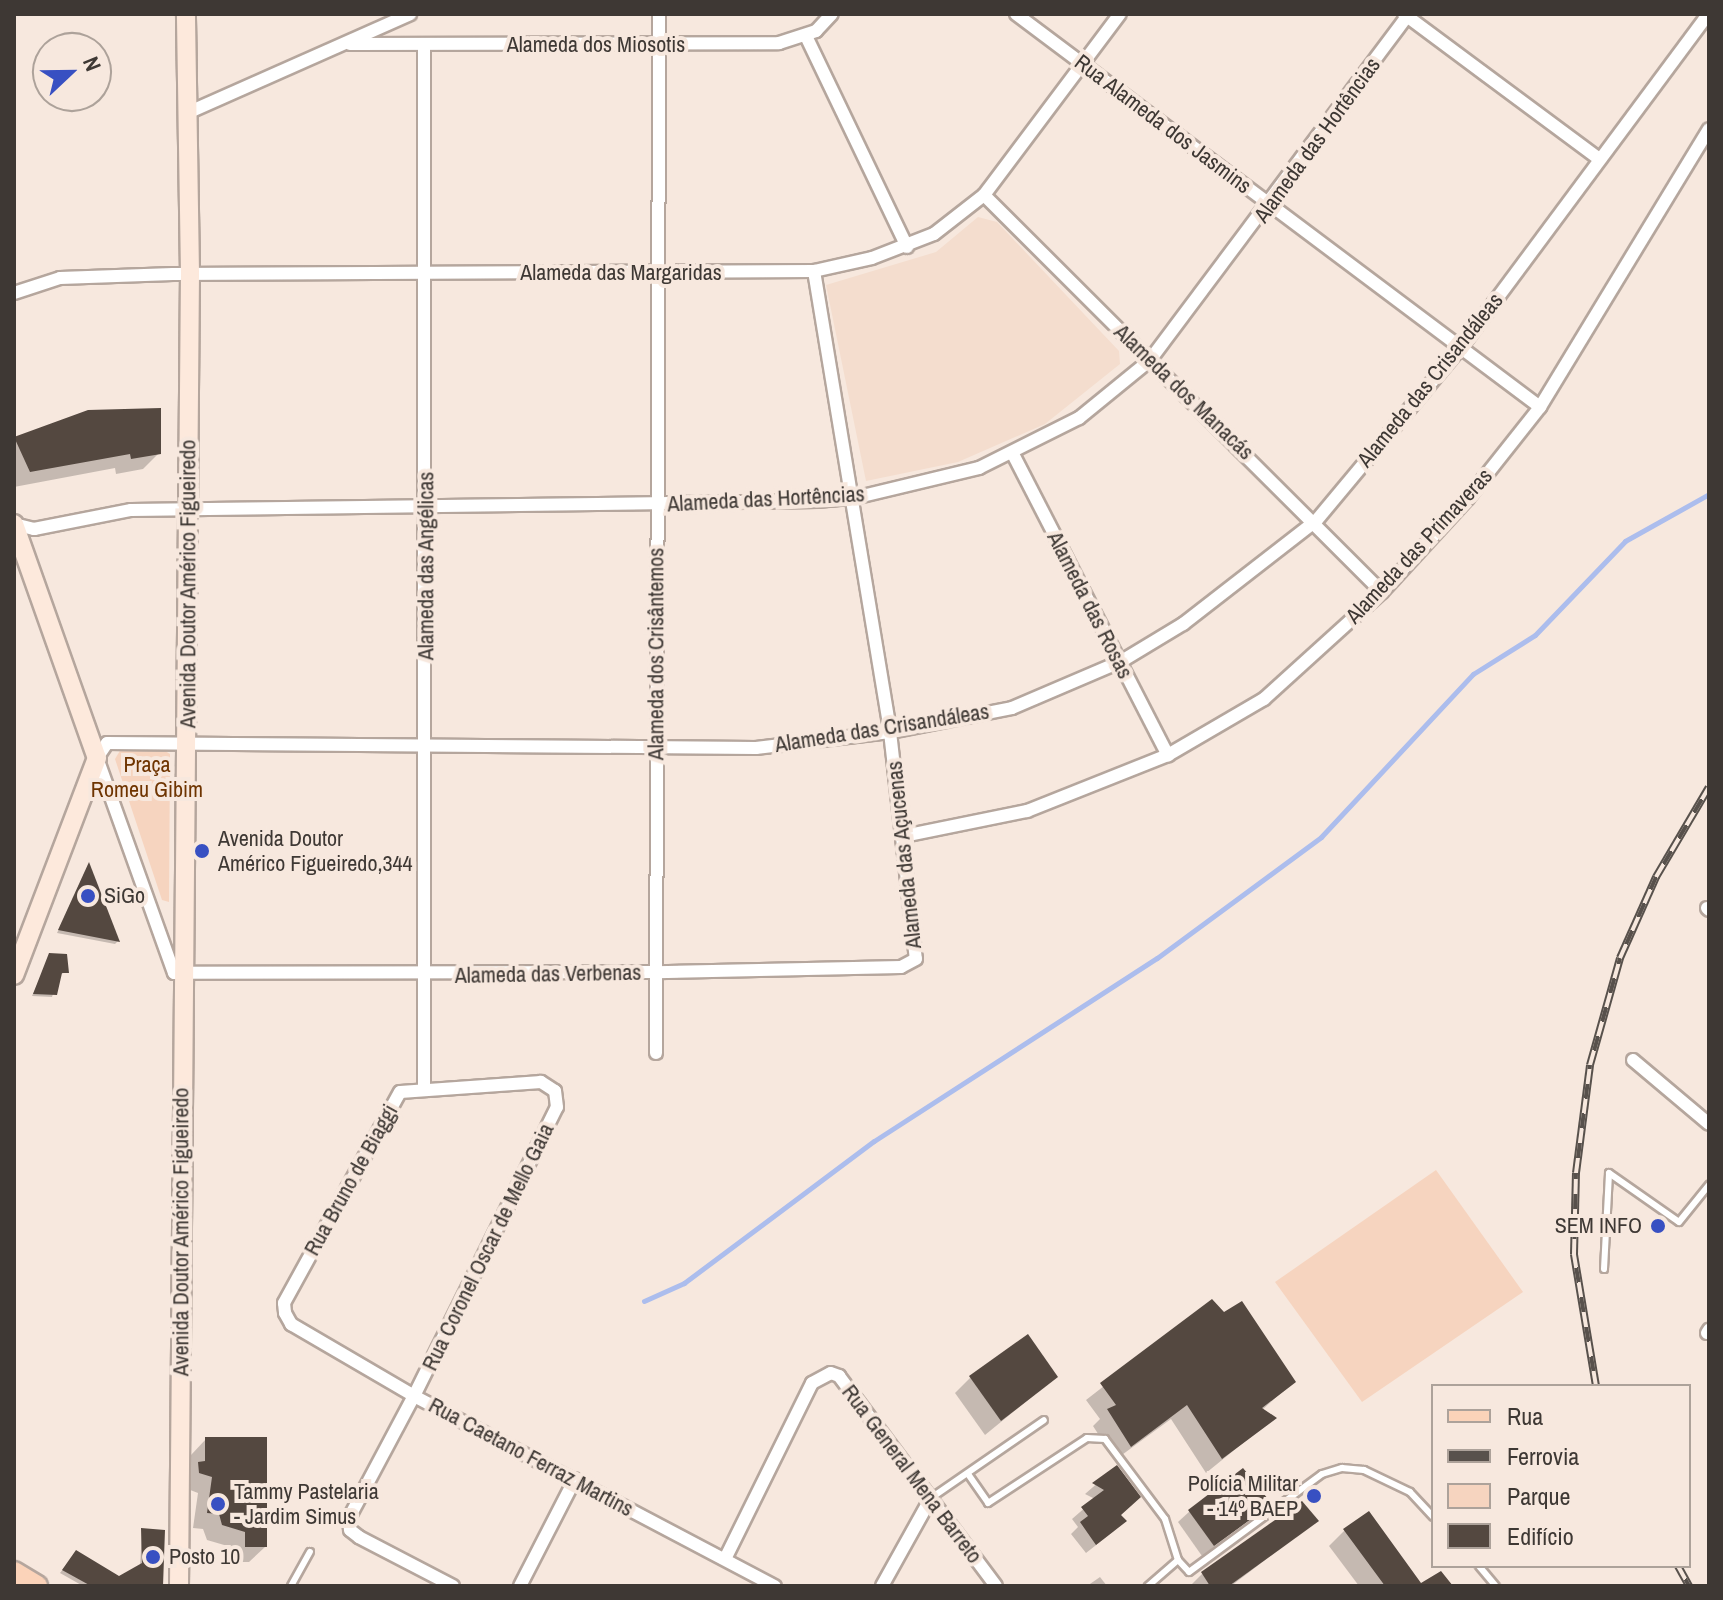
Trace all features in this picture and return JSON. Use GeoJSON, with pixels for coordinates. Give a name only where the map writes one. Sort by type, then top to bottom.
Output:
{"type":"FeatureCollection","features":[{"type":"Feature","properties":{"kind":"main road","name":"Avenida Doutor Américo Figueiredo"},"geometry":{"type":"LineString","coordinates":[[179,1586],[190,273],[186,14]]}},
{"type":"Feature","properties":{"kind":"main road"},"geometry":{"type":"LineString","coordinates":[[14,524],[97,758],[14,975]]}},
{"type":"Feature","properties":{"kind":"main road"},"geometry":{"type":"LineString","coordinates":[[14,1572],[37,1586]]}},
{"type":"Feature","properties":{"kind":"street"},"geometry":{"type":"LineString","coordinates":[[187,113],[350,44],[410,14]]}},
{"type":"Feature","properties":{"kind":"street","name":"Alameda dos Crisântemos"},"geometry":{"type":"LineString","coordinates":[[656,1053],[659,14]]}},
{"type":"Feature","properties":{"kind":"street","name":"Alameda dos Miosotis"},"geometry":{"type":"LineString","coordinates":[[350,44],[659,47],[779,43],[806,36],[832,14]]}},
{"type":"Feature","properties":{"kind":"street","name":"Rua Alameda dos Jasmins"},"geometry":{"type":"LineString","coordinates":[[1016,14],[1540,407]]}},
{"type":"Feature","properties":{"kind":"street","name":"Alameda das Margaridas"},"geometry":{"type":"LineString","coordinates":[[14,293],[60,278],[190,273],[656,274],[814,271],[907,247],[943,228],[984,195],[1120,14]]}},
{"type":"Feature","properties":{"kind":"street","name":"Alameda das Crisandáleas"},"geometry":{"type":"LineString","coordinates":[[97,758],[103,746],[116,741],[756,748],[890,732],[1012,708],[1120,662],[1183,624],[1316,521],[1461,347],[1708,14]]}},
{"type":"Feature","properties":{"kind":"street"},"geometry":{"type":"LineString","coordinates":[[1407,15],[1599,159]]}},
{"type":"Feature","properties":{"kind":"street","name":"Alameda das Hortências"},"geometry":{"type":"LineString","coordinates":[[14,524],[34,529],[131,510],[427,509],[854,498],[979,468],[1013,454],[1079,418],[1150,360],[1270,205],[1407,15]]}},
{"type":"Feature","properties":{"kind":"street"},"geometry":{"type":"LineString","coordinates":[[390,24],[392,44]]}},
{"type":"Feature","properties":{"kind":"street"},"geometry":{"type":"LineString","coordinates":[[806,36],[907,247]]}},
{"type":"Feature","properties":{"kind":"street","name":"Alameda das Angélicas"},"geometry":{"type":"LineString","coordinates":[[424,45],[427,509],[424,1088]]}},
{"type":"Feature","properties":{"kind":"street","name":"Alameda das Primaveras"},"geometry":{"type":"LineString","coordinates":[[904,836],[1027,811],[1168,755],[1264,699],[1382,592],[1468,498],[1540,407],[1709,129]]}},
{"type":"Feature","properties":{"kind":"street","name":"Alameda dos Manacás"},"geometry":{"type":"LineString","coordinates":[[984,195],[1316,521],[1382,592]]}},
{"type":"Feature","properties":{"kind":"street","name":"Alameda das Açucenas"},"geometry":{"type":"LineString","coordinates":[[814,271],[854,498],[890,732],[917,952],[912,964]]}},
{"type":"Feature","properties":{"kind":"street","name":"Alameda das Rosas"},"geometry":{"type":"LineString","coordinates":[[1013,454],[1168,755]]}},
{"type":"Feature","properties":{"kind":"street"},"geometry":{"type":"LineString","coordinates":[[97,758],[171,968],[183,976]]}},
{"type":"Feature","properties":{"kind":"street","name":"Alameda das Verbenas"},"geometry":{"type":"LineString","coordinates":[[183,976],[656,972],[912,964]]}},
{"type":"Feature","properties":{"kind":"street"},"geometry":{"type":"LineString","coordinates":[[1633,1060],[1709,1124]]}},
{"type":"Feature","properties":{"kind":"street","name":"Rua Bruno de Biaggi"},"geometry":{"type":"LineString","coordinates":[[291,1324],[284,1303],[392,1100],[400,1092],[541,1082],[555,1091]]}},
{"type":"Feature","properties":{"kind":"street","name":"Rua Coronel Oscar de Mello Gaia"},"geometry":{"type":"LineString","coordinates":[[453,1586],[350,1530],[349,1518],[414,1396],[557,1107],[555,1091]]}},
{"type":"Feature","properties":{"kind":"street","name":"Rua Caetano Ferraz Martins"},"geometry":{"type":"LineString","coordinates":[[291,1324],[414,1396],[775,1586]]}},
{"type":"Feature","properties":{"kind":"street","name":"Rua General Mena Barreto"},"geometry":{"type":"LineString","coordinates":[[725,1559],[812,1383],[822,1374],[839,1376],[996,1586]]}},
{"type":"Feature","properties":{"kind":"street"},"geometry":{"type":"LineString","coordinates":[[520,1586],[575,1479]]}},
{"type":"Feature","properties":{"kind":"street"},"geometry":{"type":"LineString","coordinates":[[882,1586],[931,1498]]}},
{"type":"Feature","properties":{"kind":"lane"},"geometry":{"type":"LineString","coordinates":[[1604,1269],[1609,1173],[1679,1222],[1709,1185]]}},
{"type":"Feature","properties":{"kind":"lane"},"geometry":{"type":"LineString","coordinates":[[931,1498],[1044,1420]]}},
{"type":"Feature","properties":{"kind":"lane"},"geometry":{"type":"LineString","coordinates":[[968,1474],[988,1503],[1087,1438],[1105,1439],[1165,1519],[1178,1560],[1189,1572],[1322,1474],[1342,1468],[1364,1470],[1410,1492],[1431,1515]]}},
{"type":"Feature","properties":{"kind":"lane"},"geometry":{"type":"LineString","coordinates":[[291,1586],[310,1552]]}},
{"type":"Feature","properties":{"kind":"lane"},"geometry":{"type":"LineString","coordinates":[[1148,1586],[1178,1560]]}},
{"type":"Feature","properties":{"kind":"lane"},"geometry":{"type":"LineString","coordinates":[[1481,1568],[1496,1586]]}},
{"type":"Feature","properties":{"kind":"shaded area"},"geometry":{"type":"Polygon","coordinates":[[[978,217],[997,222],[1119,351],[1120,364],[1045,424],[958,462],[866,481],[826,285],[936,252],[978,217]]]}},
{"type":"Feature","properties":{"kind":"green space","name":"Praça Romeu Gibim"},"geometry":{"type":"Polygon","coordinates":[[[121,749],[162,749],[170,754],[169,902],[162,900],[115,759],[121,749]]]}},
{"type":"Feature","properties":{"kind":"green space"},"geometry":{"type":"Polygon","coordinates":[[[1436,1170],[1523,1292],[1362,1402],[1275,1282],[1436,1170]]]}},
{"type":"Feature","properties":{"kind":"building"},"geometry":{"type":"Polygon","coordinates":[[[161,408],[161,454],[131,459],[130,454],[30,472],[14,437],[88,410],[161,408]]]}},
{"type":"Feature","properties":{"kind":"building","name":"SiGo"},"geometry":{"type":"Polygon","coordinates":[[[89,862],[120,942],[58,930],[89,862]]]}},
{"type":"Feature","properties":{"kind":"building","name":"SiGo"},"geometry":{"type":"Polygon","coordinates":[[[49,953],[67,954],[69,973],[62,973],[57,995],[33,994],[49,953]]]}},
{"type":"Feature","properties":{"kind":"building"},"geometry":{"type":"Polygon","coordinates":[[[1212,1299],[1224,1312],[1242,1301],[1296,1382],[1262,1408],[1277,1418],[1222,1459],[1187,1405],[1131,1447],[1107,1409],[1116,1405],[1100,1383],[1212,1299]]]}},
{"type":"Feature","properties":{"kind":"building"},"geometry":{"type":"Polygon","coordinates":[[[1028,1334],[1058,1377],[1001,1421],[969,1376],[1028,1334]]]}},
{"type":"Feature","properties":{"kind":"building"},"geometry":{"type":"Polygon","coordinates":[[[205,1437],[267,1437],[267,1547],[245,1547],[245,1532],[222,1525],[219,1514],[207,1513],[212,1477],[199,1473],[198,1462],[205,1461],[205,1437]]]}},
{"type":"Feature","properties":{"kind":"building"},"geometry":{"type":"Polygon","coordinates":[[[1117,1465],[1141,1497],[1121,1515],[1127,1521],[1096,1545],[1080,1522],[1088,1516],[1081,1507],[1104,1490],[1092,1483],[1117,1465]]]}},
{"type":"Feature","properties":{"kind":"building"},"geometry":{"type":"Polygon","coordinates":[[[1243,1468],[1272,1504],[1214,1546],[1188,1510],[1243,1468]]]}},
{"type":"Feature","properties":{"kind":"building"},"geometry":{"type":"Polygon","coordinates":[[[1302,1501],[1319,1521],[1229,1586],[1210,1586],[1201,1572],[1302,1501]]]}},
{"type":"Feature","properties":{"kind":"building"},"geometry":{"type":"Polygon","coordinates":[[[1369,1511],[1421,1583],[1441,1571],[1453,1586],[1385,1586],[1343,1529],[1369,1511]]]}},
{"type":"Feature","properties":{"kind":"building","name":"Posto 10"},"geometry":{"type":"Polygon","coordinates":[[[141,1528],[165,1530],[163,1586],[91,1586],[62,1570],[76,1550],[119,1576],[142,1563],[141,1528]]]}},
{"type":"Feature","properties":{"kind":"waterway"},"geometry":{"type":"LineString","coordinates":[[644,1301],[684,1283],[874,1141],[1157,958],[1321,837],[1473,674],[1535,635],[1625,541],[1709,494]]}},
{"type":"Feature","properties":{"kind":"railway"},"geometry":{"type":"LineString","coordinates":[[1596,1384],[1574,1254],[1576,1173],[1590,1065],[1620,958],[1656,877],[1709,787]]}},
{"type":"Feature","properties":{"kind":"railway"},"geometry":{"type":"LineString","coordinates":[[1679,1568],[1689,1586]]}},
{"type":"Feature","properties":{"kind":"place","name":"Avenida Doutor Américo Figueiredo,344"},"geometry":{"type":"Point","coordinates":[202,851]}},
{"type":"Feature","properties":{"kind":"place","name":"SiGo"},"geometry":{"type":"Point","coordinates":[88,896]}},
{"type":"Feature","properties":{"kind":"place","name":"SEM INFO"},"geometry":{"type":"Point","coordinates":[1658,1226]}},
{"type":"Feature","properties":{"kind":"place","name":"Polícia Militar - 14º BAEP"},"geometry":{"type":"Point","coordinates":[1314,1496]}},
{"type":"Feature","properties":{"kind":"place","name":"Tammy Pastelaria - Jardim Simus"},"geometry":{"type":"Point","coordinates":[218,1504]}},
{"type":"Feature","properties":{"kind":"place","name":"Posto 10"},"geometry":{"type":"Point","coordinates":[153,1557]}}]}
